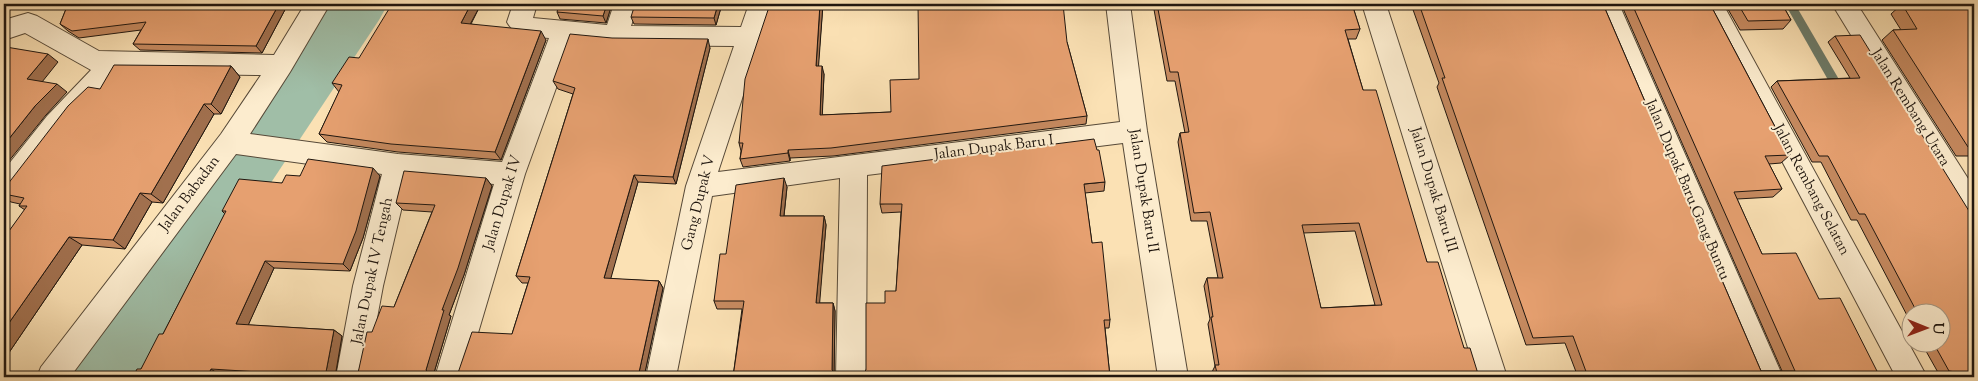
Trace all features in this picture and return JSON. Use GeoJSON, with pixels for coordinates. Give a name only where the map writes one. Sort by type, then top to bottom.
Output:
{"type":"FeatureCollection","features":[{"type":"Feature","properties":{"kind":"street","name":"Jalan Babadan"},"geometry":{"type":"LineString","coordinates":[[52,377],[232,142],[318,4]]}},
{"type":"Feature","properties":{"kind":"street"},"geometry":{"type":"LineString","coordinates":[[525,4],[520,15],[519,22],[522,25],[564,31],[616,34],[750,37]]}},
{"type":"Feature","properties":{"kind":"street"},"geometry":{"type":"LineString","coordinates":[[616,34],[626,4]]}},
{"type":"Feature","properties":{"kind":"street","name":"Gang Dupak V"},"geometry":{"type":"LineString","coordinates":[[661,377],[700,186],[761,4]]}},
{"type":"Feature","properties":{"kind":"street","name":"Jalan Dupak Baru II"},"geometry":{"type":"LineString","coordinates":[[1118,4],[1134,131],[1173,377]]}},
{"type":"Feature","properties":{"kind":"street","name":"Jalan Dupak Baru III"},"geometry":{"type":"LineString","coordinates":[[1374,4],[1492,377]]}},
{"type":"Feature","properties":{"kind":"street","name":"Jalan Dupak Baru Gang Buntu"},"geometry":{"type":"LineString","coordinates":[[1607,4],[1768,377]]}},
{"type":"Feature","properties":{"kind":"street","name":"Jalan Rembang Selatan"},"geometry":{"type":"LineString","coordinates":[[1711,4],[1912,377]]}},
{"type":"Feature","properties":{"kind":"street","name":"Jalan Rembang Utara"},"geometry":{"type":"LineString","coordinates":[[1844,4],[1963,176],[1974,212]]}},
{"type":"Feature","properties":{"kind":"street"},"geometry":{"type":"LineString","coordinates":[[4,30],[29,14],[94,61],[116,63],[281,65]]}},
{"type":"Feature","properties":{"kind":"street","name":"Jalan Dupak IV"},"geometry":{"type":"LineString","coordinates":[[450,377],[511,174],[564,31]]}},
{"type":"Feature","properties":{"kind":"street"},"geometry":{"type":"LineString","coordinates":[[4,191],[61,116],[93,83],[116,63]]}},
{"type":"Feature","properties":{"kind":"street","name":"Jalan Dupak Baru I"},"geometry":{"type":"LineString","coordinates":[[700,186],[1134,131]]}},
{"type":"Feature","properties":{"kind":"street"},"geometry":{"type":"LineString","coordinates":[[232,142],[398,165],[511,174]]}},
{"type":"Feature","properties":{"kind":"street","name":"Jalan Dupak IV Tengah"},"geometry":{"type":"LineString","coordinates":[[351,377],[368,286],[398,165]]}},
{"type":"Feature","properties":{"kind":"street"},"geometry":{"type":"LineString","coordinates":[[851,377],[854,165]]}},
{"type":"Feature","properties":{"kind":"building"},"geometry":{"type":"Polygon","coordinates":[[[68,4],[279,4],[256,46],[133,44],[146,22],[72,31],[60,24],[68,4]]]}},
{"type":"Feature","properties":{"kind":"building"},"geometry":{"type":"Polygon","coordinates":[[[392,4],[471,4],[461,23],[541,31],[495,152],[391,144],[319,134],[342,85],[332,83],[349,57],[359,58],[392,4]]]}},
{"type":"Feature","properties":{"kind":"building"},"geometry":{"type":"Polygon","coordinates":[[[559,4],[607,4],[603,16],[557,12],[559,4]]]}},
{"type":"Feature","properties":{"kind":"building"},"geometry":{"type":"Polygon","coordinates":[[[635,4],[718,4],[714,18],[631,17],[635,4]]]}},
{"type":"Feature","properties":{"kind":"building"},"geometry":{"type":"Polygon","coordinates":[[[770,4],[820,4],[816,66],[822,66],[820,115],[891,112],[890,80],[919,79],[918,4],[1063,4],[1067,42],[1087,116],[831,148],[788,150],[788,153],[740,159],[743,143],[739,143],[745,79],[770,4]]]}},
{"type":"Feature","properties":{"kind":"building"},"geometry":{"type":"Polygon","coordinates":[[[1157,4],[1352,4],[1360,29],[1345,30],[1363,90],[1376,90],[1427,262],[1438,262],[1464,348],[1470,348],[1479,377],[1218,377],[1215,365],[1219,365],[1207,278],[1223,278],[1210,212],[1194,213],[1180,133],[1189,132],[1178,72],[1170,72],[1157,4]],[[1359,223],[1302,225],[1321,308],[1382,305],[1359,223]]]}},
{"type":"Feature","properties":{"kind":"building"},"geometry":{"type":"Polygon","coordinates":[[[1419,4],[1603,4],[1761,371],[1795,371],[1632,4],[1710,4],[1790,155],[1765,156],[1782,189],[1734,192],[1762,254],[1796,253],[1819,299],[1840,298],[1880,377],[1588,377],[1573,336],[1533,338],[1442,78],[1445,78],[1419,4]]]}},
{"type":"Feature","properties":{"kind":"building"},"geometry":{"type":"Polygon","coordinates":[[[1738,4],[1782,4],[1791,20],[1748,21],[1738,4]]]}},
{"type":"Feature","properties":{"kind":"building"},"geometry":{"type":"Polygon","coordinates":[[[1902,4],[1974,4],[1974,147],[1968,147],[1893,30],[1917,29],[1902,4]]]}},
{"type":"Feature","properties":{"kind":"building"},"geometry":{"type":"Polygon","coordinates":[[[570,34],[612,38],[708,39],[673,177],[634,175],[604,278],[659,281],[638,377],[274,377],[275,373],[211,369],[207,377],[133,377],[137,369],[141,369],[159,334],[163,334],[226,211],[222,211],[239,179],[282,183],[286,175],[300,176],[308,159],[373,168],[356,231],[343,264],[265,261],[236,324],[334,330],[326,372],[358,373],[367,332],[372,332],[382,306],[394,307],[435,205],[396,203],[404,171],[486,178],[458,268],[442,310],[444,310],[426,370],[428,373],[458,373],[472,332],[512,334],[530,277],[516,276],[575,88],[553,81],[570,34]]]}},
{"type":"Feature","properties":{"kind":"building"},"geometry":{"type":"Polygon","coordinates":[[[1860,35],[1974,219],[1974,318],[1969,318],[1974,328],[1974,377],[1959,377],[1956,372],[1949,371],[1940,354],[1950,354],[1950,304],[1913,304],[1865,214],[1859,214],[1828,156],[1819,156],[1777,81],[1860,78],[1835,36],[1860,35]]]}},
{"type":"Feature","properties":{"kind":"building"},"geometry":{"type":"Polygon","coordinates":[[[6,47],[48,54],[27,79],[57,84],[35,106],[4,145],[4,49],[6,47]]]}},
{"type":"Feature","properties":{"kind":"building"},"geometry":{"type":"Polygon","coordinates":[[[114,65],[231,66],[211,104],[204,104],[151,194],[140,193],[113,240],[69,237],[4,330],[4,238],[27,206],[19,206],[24,198],[4,194],[4,189],[68,106],[88,87],[100,89],[114,65]]]}},
{"type":"Feature","properties":{"kind":"building"},"geometry":{"type":"Polygon","coordinates":[[[1094,139],[1097,150],[1099,150],[1105,182],[1084,184],[1092,243],[1102,242],[1110,320],[1104,320],[1110,377],[733,377],[744,301],[714,301],[720,254],[726,254],[736,185],[784,178],[780,216],[824,216],[816,303],[833,303],[832,370],[834,372],[864,372],[866,370],[866,303],[885,303],[885,291],[896,291],[902,204],[880,204],[882,166],[1094,139]]]}},
{"type":"Feature","properties":{"kind":"waterway"},"geometry":{"type":"LineString","coordinates":[[98,377],[357,4]]}},
{"type":"Feature","properties":{"kind":"waterway"},"geometry":{"type":"LineString","coordinates":[[1790,4],[1840,91]]}}]}
